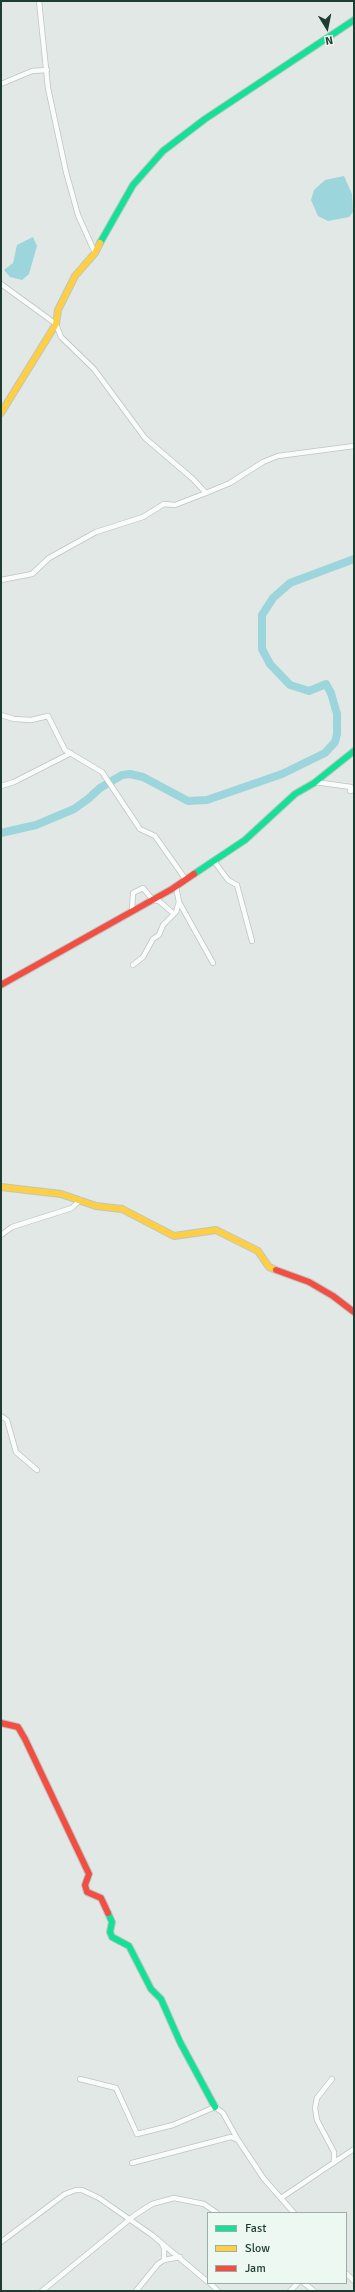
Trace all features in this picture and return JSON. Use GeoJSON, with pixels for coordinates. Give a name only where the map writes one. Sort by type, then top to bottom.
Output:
{"type":"FeatureCollection","features":[{"type":"Feature","properties":{"kind":"street"},"geometry":{"type":"LineString","coordinates":[[39,1],[48,88],[66,172],[78,215],[95,253]]}},
{"type":"Feature","properties":{"kind":"street"},"geometry":{"type":"LineString","coordinates":[[1,413],[56,324],[58,310],[75,276],[95,253],[133,185],[146,168],[163,151],[205,119],[354,20]]}},
{"type":"Feature","properties":{"kind":"street"},"geometry":{"type":"LineString","coordinates":[[1,84],[32,71],[47,70]]}},
{"type":"Feature","properties":{"kind":"street"},"geometry":{"type":"LineString","coordinates":[[1,284],[56,324],[61,337],[94,369],[145,438],[193,479],[206,493]]}},
{"type":"Feature","properties":{"kind":"street"},"geometry":{"type":"LineString","coordinates":[[1,580],[32,574],[49,558],[102,530],[143,517],[164,504],[175,505],[230,483],[263,462],[278,456],[354,446]]}},
{"type":"Feature","properties":{"kind":"street"},"geometry":{"type":"LineString","coordinates":[[1,715],[14,719],[31,720],[48,716],[65,750],[102,772],[140,829],[155,836],[186,880]]}},
{"type":"Feature","properties":{"kind":"street"},"geometry":{"type":"LineString","coordinates":[[1,986],[176,887],[245,840],[295,794],[314,782],[354,751]]}},
{"type":"Feature","properties":{"kind":"street"},"geometry":{"type":"LineString","coordinates":[[1,786],[14,782],[71,753]]}},
{"type":"Feature","properties":{"kind":"street"},"geometry":{"type":"LineString","coordinates":[[314,782],[351,787],[350,791],[354,790]]}},
{"type":"Feature","properties":{"kind":"street"},"geometry":{"type":"LineString","coordinates":[[214,861],[228,880],[237,885],[252,941]]}},
{"type":"Feature","properties":{"kind":"street"},"geometry":{"type":"LineString","coordinates":[[176,887],[179,902],[213,963]]}},
{"type":"Feature","properties":{"kind":"street"},"geometry":{"type":"LineString","coordinates":[[132,911],[133,893],[138,889],[143,888],[153,900],[159,901],[174,914]]}},
{"type":"Feature","properties":{"kind":"street"},"geometry":{"type":"LineString","coordinates":[[133,965],[143,957],[153,939],[159,935],[163,925],[174,914],[179,902]]}},
{"type":"Feature","properties":{"kind":"street"},"geometry":{"type":"LineString","coordinates":[[1,1187],[29,1189],[71,1196],[96,1206],[122,1209],[133,1213],[142,1221],[158,1226],[174,1236],[216,1230],[258,1251],[269,1267],[309,1282],[333,1296],[354,1312]]}},
{"type":"Feature","properties":{"kind":"street"},"geometry":{"type":"LineString","coordinates":[[1,1234],[12,1227],[72,1208],[80,1200]]}},
{"type":"Feature","properties":{"kind":"street"},"geometry":{"type":"LineString","coordinates":[[1,1416],[7,1420],[16,1452],[37,1470]]}},
{"type":"Feature","properties":{"kind":"street"},"geometry":{"type":"LineString","coordinates":[[1,1723],[18,1727],[25,1739],[89,1874],[85,1885],[87,1892],[93,1896],[101,1898],[112,1922],[110,1932],[112,1937],[129,1946],[151,1989],[161,1999],[180,2042],[214,2107],[223,2113],[238,2140],[260,2173],[293,2212]]}},
{"type":"Feature","properties":{"kind":"street"},"geometry":{"type":"LineString","coordinates":[[80,2079],[116,2088],[137,2134],[172,2125],[214,2107]]}},
{"type":"Feature","properties":{"kind":"street"},"geometry":{"type":"LineString","coordinates":[[332,2079],[317,2098],[315,2108],[317,2120],[334,2152],[334,2162]]}},
{"type":"Feature","properties":{"kind":"street"},"geometry":{"type":"LineString","coordinates":[[132,2162],[231,2136],[238,2140]]}},
{"type":"Feature","properties":{"kind":"street"},"geometry":{"type":"LineString","coordinates":[[281,2198],[354,2149]]}},
{"type":"Feature","properties":{"kind":"street"},"geometry":{"type":"LineString","coordinates":[[1,2242],[65,2194],[76,2190],[99,2198],[161,2242],[207,2280]]}},
{"type":"Feature","properties":{"kind":"street"},"geometry":{"type":"LineString","coordinates":[[42,2291],[152,2204],[174,2198],[204,2204],[216,2212]]}},
{"type":"Feature","properties":{"kind":"street"},"geometry":{"type":"LineString","coordinates":[[161,2242],[164,2248],[164,2260]]}},
{"type":"Feature","properties":{"kind":"street"},"geometry":{"type":"LineString","coordinates":[[136,2291],[164,2260],[180,2257]]}},
{"type":"Feature","properties":{"kind":"street"},"geometry":{"type":"LineString","coordinates":[[305,2284],[314,2291]]}},
{"type":"Feature","properties":{"kind":"water"},"geometry":{"type":"Polygon","coordinates":[[[344,176],[352,194],[353,212],[349,217],[328,221],[318,216],[311,200],[314,190],[325,180],[344,176]]]}},
{"type":"Feature","properties":{"kind":"water"},"geometry":{"type":"Polygon","coordinates":[[[33,237],[37,246],[29,274],[22,280],[10,277],[4,270],[13,263],[17,245],[33,237]]]}},
{"type":"Feature","properties":{"kind":"waterway"},"geometry":{"type":"LineString","coordinates":[[1,833],[36,825],[74,809],[100,788],[122,775],[130,774],[143,777],[188,801],[207,800],[282,774],[325,753],[335,742],[337,734],[337,714],[331,693],[326,684],[309,691],[290,685],[270,664],[262,649],[262,615],[273,598],[290,583],[354,559]]}},
{"type":"Feature","properties":{"kind":"traffic: fast"},"geometry":{"type":"LineString","coordinates":[[100,243],[133,185],[163,151],[205,119],[354,20]]}},
{"type":"Feature","properties":{"kind":"traffic: fast"},"geometry":{"type":"LineString","coordinates":[[194,874],[245,840],[295,794],[314,783],[354,751]]}},
{"type":"Feature","properties":{"kind":"traffic: fast"},"geometry":{"type":"LineString","coordinates":[[108,1913],[112,1922],[110,1932],[112,1937],[129,1946],[151,1989],[161,1999],[180,2042],[215,2107]]}},
{"type":"Feature","properties":{"kind":"traffic: slow"},"geometry":{"type":"LineString","coordinates":[[1,413],[56,324],[58,310],[75,276],[95,253],[100,243]]}},
{"type":"Feature","properties":{"kind":"traffic: slow"},"geometry":{"type":"LineString","coordinates":[[1,1187],[61,1194],[96,1206],[122,1209],[174,1236],[216,1230],[258,1251],[269,1267],[276,1270]]}},
{"type":"Feature","properties":{"kind":"traffic: jam"},"geometry":{"type":"LineString","coordinates":[[1,985],[172,889],[194,874]]}},
{"type":"Feature","properties":{"kind":"traffic: jam"},"geometry":{"type":"LineString","coordinates":[[276,1270],[309,1282],[333,1296],[354,1312]]}},
{"type":"Feature","properties":{"kind":"traffic: jam"},"geometry":{"type":"LineString","coordinates":[[1,1723],[18,1727],[25,1739],[89,1874],[85,1885],[87,1892],[101,1898],[108,1913]]}}]}
